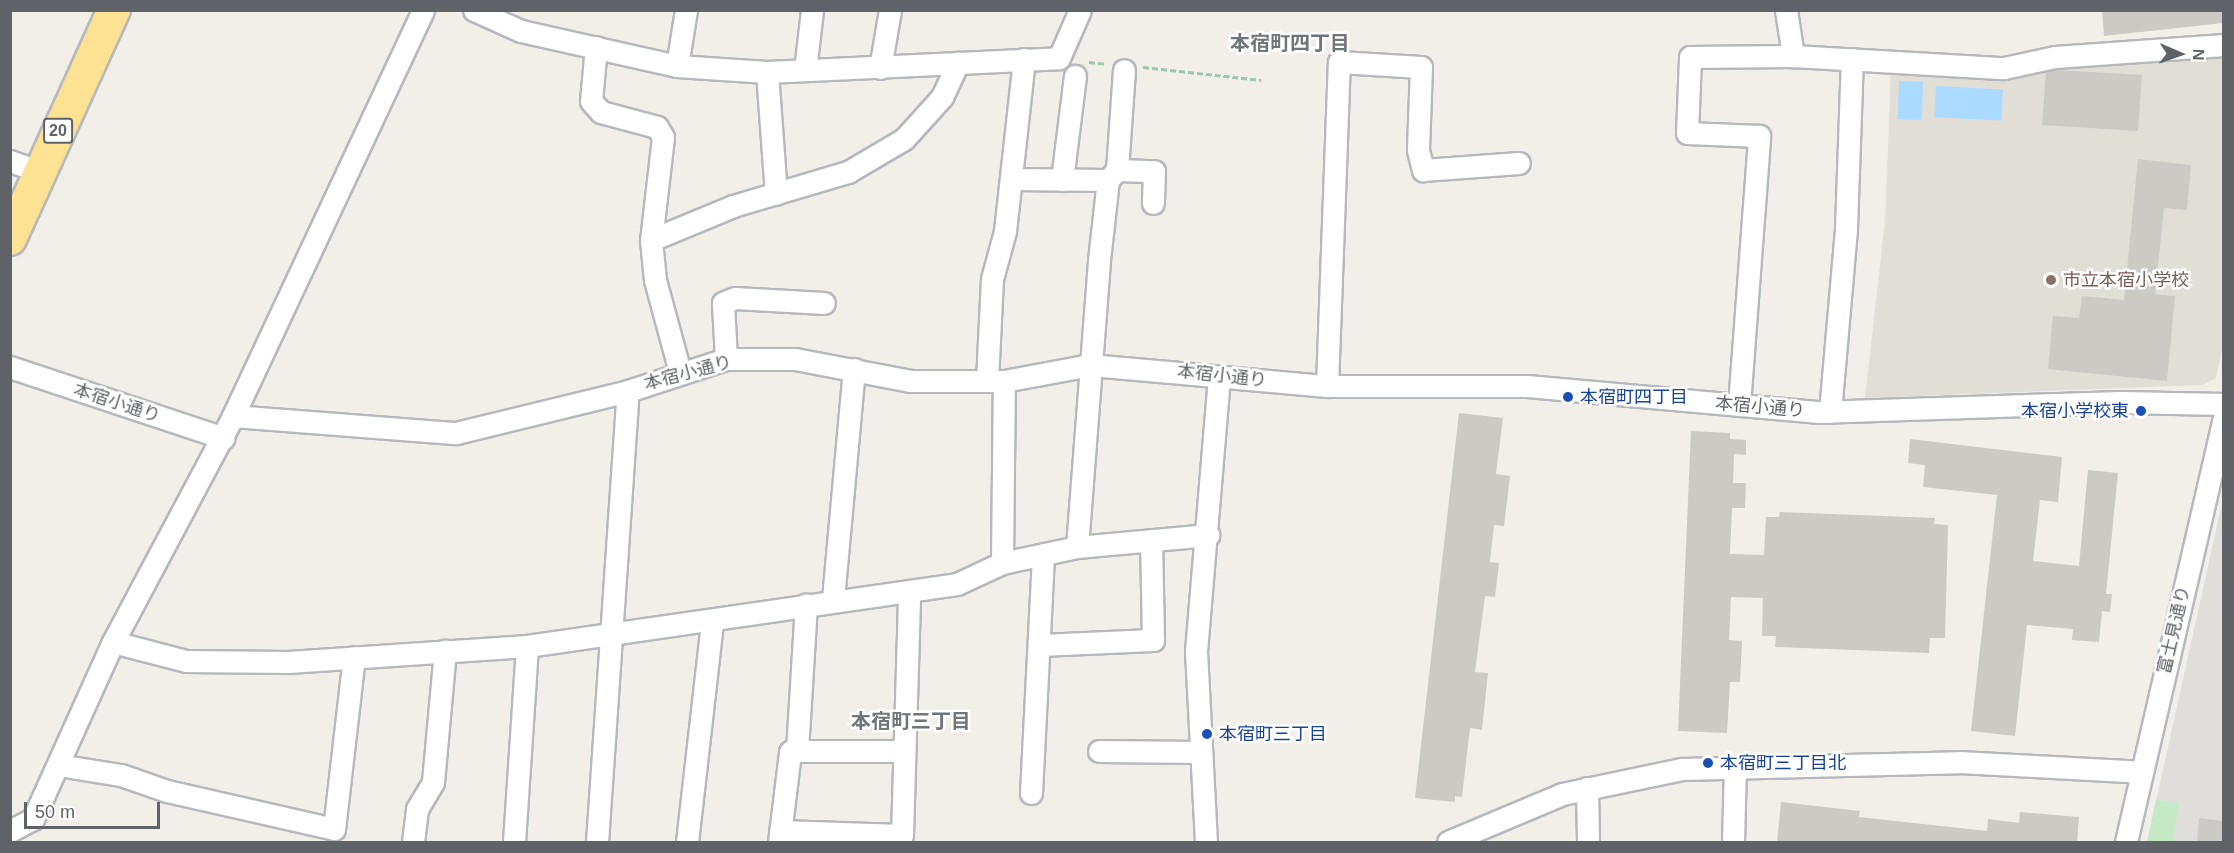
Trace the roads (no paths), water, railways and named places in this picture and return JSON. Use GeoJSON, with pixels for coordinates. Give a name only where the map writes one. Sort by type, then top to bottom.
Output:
{"type":"FeatureCollection","features":[{"type":"Feature","properties":{"kind":"highway","name":"20"},"geometry":{"type":"LineString","coordinates":[[10,239],[114,10]]}},
{"type":"Feature","properties":{"kind":"street"},"geometry":{"type":"LineString","coordinates":[[10,831],[33,819],[113,642],[223,438],[423,10]]}},
{"type":"Feature","properties":{"kind":"street"},"geometry":{"type":"LineString","coordinates":[[474,10],[521,31],[676,66],[767,72],[1059,58],[1080,10]]}},
{"type":"Feature","properties":{"kind":"street"},"geometry":{"type":"LineString","coordinates":[[676,66],[686,10]]}},
{"type":"Feature","properties":{"kind":"street"},"geometry":{"type":"LineString","coordinates":[[805,70],[812,10]]}},
{"type":"Feature","properties":{"kind":"street"},"geometry":{"type":"LineString","coordinates":[[880,68],[890,10]]}},
{"type":"Feature","properties":{"kind":"street"},"geometry":{"type":"LineString","coordinates":[[1786,10],[1793,57]]}},
{"type":"Feature","properties":{"kind":"street"},"geometry":{"type":"LineString","coordinates":[[1739,405],[1759,136],[1687,133],[1690,57],[1852,59],[2004,68],[2055,57],[2223,45]]}},
{"type":"Feature","properties":{"kind":"street"},"geometry":{"type":"LineString","coordinates":[[596,47],[591,101],[601,112],[657,127],[663,137],[651,240],[655,280],[680,372]]}},
{"type":"Feature","properties":{"kind":"street"},"geometry":{"type":"LineString","coordinates":[[1002,563],[992,279],[1012,179],[1024,59]]}},
{"type":"Feature","properties":{"kind":"street"},"geometry":{"type":"LineString","coordinates":[[1830,412],[1846,228],[1852,59]]}},
{"type":"Feature","properties":{"kind":"street"},"geometry":{"type":"LineString","coordinates":[[1327,386],[1339,62],[1421,67],[1418,150],[1423,170],[1519,163]]}},
{"type":"Feature","properties":{"kind":"street"},"geometry":{"type":"LineString","coordinates":[[651,240],[776,194],[848,172],[904,139],[942,97],[958,63]]}},
{"type":"Feature","properties":{"kind":"street"},"geometry":{"type":"LineString","coordinates":[[1077,547],[1090,365],[1126,67]]}},
{"type":"Feature","properties":{"kind":"street"},"geometry":{"type":"LineString","coordinates":[[767,72],[776,194]]}},
{"type":"Feature","properties":{"kind":"street"},"geometry":{"type":"LineString","coordinates":[[1062,180],[1075,76]]}},
{"type":"Feature","properties":{"kind":"street"},"geometry":{"type":"LineString","coordinates":[[10,161],[40,172]]}},
{"type":"Feature","properties":{"kind":"street"},"geometry":{"type":"LineString","coordinates":[[1012,179],[1062,180],[1154,171],[1153,203]]}},
{"type":"Feature","properties":{"kind":"street"},"geometry":{"type":"LineString","coordinates":[[726,359],[723,303],[735,298],[824,303]]}},
{"type":"Feature","properties":{"kind":"street","name":"本宿小通り"},"geometry":{"type":"LineString","coordinates":[[233,416],[456,433],[627,391],[726,359],[795,359],[910,381],[996,381],[1090,365],[1327,386],[1527,386],[1830,412],[2121,402],[2223,404]]}},
{"type":"Feature","properties":{"kind":"street","name":"本宿小通り"},"geometry":{"type":"LineString","coordinates":[[10,367],[223,438]]}},
{"type":"Feature","properties":{"kind":"street"},"geometry":{"type":"LineString","coordinates":[[833,599],[854,369]]}},
{"type":"Feature","properties":{"kind":"street"},"geometry":{"type":"LineString","coordinates":[[1206,843],[1196,651],[1208,535],[1219,377]]}},
{"type":"Feature","properties":{"kind":"street"},"geometry":{"type":"LineString","coordinates":[[597,843],[614,636],[627,391]]}},
{"type":"Feature","properties":{"kind":"street","name":"富士見通り"},"geometry":{"type":"LineString","coordinates":[[2126,843],[2223,418]]}},
{"type":"Feature","properties":{"kind":"street"},"geometry":{"type":"LineString","coordinates":[[113,642],[186,661],[354,657],[528,646],[712,621],[833,599],[957,584],[1002,563],[1077,547],[1208,535]]}},
{"type":"Feature","properties":{"kind":"street"},"geometry":{"type":"LineString","coordinates":[[1040,645],[1153,640],[1151,540]]}},
{"type":"Feature","properties":{"kind":"street"},"geometry":{"type":"LineString","coordinates":[[1031,794],[1043,554]]}},
{"type":"Feature","properties":{"kind":"street"},"geometry":{"type":"LineString","coordinates":[[904,751],[789,752],[780,837],[902,835],[909,591]]}},
{"type":"Feature","properties":{"kind":"street"},"geometry":{"type":"LineString","coordinates":[[796,751],[806,604]]}},
{"type":"Feature","properties":{"kind":"street"},"geometry":{"type":"LineString","coordinates":[[687,843],[712,621]]}},
{"type":"Feature","properties":{"kind":"street"},"geometry":{"type":"LineString","coordinates":[[514,843],[528,646]]}},
{"type":"Feature","properties":{"kind":"street"},"geometry":{"type":"LineString","coordinates":[[413,843],[417,809],[433,782],[445,651]]}},
{"type":"Feature","properties":{"kind":"street"},"geometry":{"type":"LineString","coordinates":[[58,765],[121,775],[166,791],[334,829],[345,765],[354,657]]}},
{"type":"Feature","properties":{"kind":"street"},"geometry":{"type":"LineString","coordinates":[[1099,750],[1201,752]]}},
{"type":"Feature","properties":{"kind":"street"},"geometry":{"type":"LineString","coordinates":[[1448,843],[1562,794],[1682,769],[1959,762],[2141,772]]}},
{"type":"Feature","properties":{"kind":"street"},"geometry":{"type":"LineString","coordinates":[[1732,843],[1735,768]]}},
{"type":"Feature","properties":{"kind":"street"},"geometry":{"type":"LineString","coordinates":[[1587,788],[1588,843]]}},
{"type":"Feature","properties":{"kind":"street"},"geometry":{"type":"LineString","coordinates":[[10,837],[23,843]]}},
{"type":"Feature","properties":{"kind":"water"},"geometry":{"type":"Polygon","coordinates":[[[1899,81],[1923,82],[1922,120],[1898,119],[1899,81]]]}},
{"type":"Feature","properties":{"kind":"water"},"geometry":{"type":"Polygon","coordinates":[[[1936,86],[2003,90],[2001,120],[1934,117],[1936,86]]]}},
{"type":"Feature","properties":{"kind":"place","name":"市立本宿小学校"},"geometry":{"type":"Point","coordinates":[2051,280]}},
{"type":"Feature","properties":{"kind":"place","name":"本宿町四丁目"},"geometry":{"type":"Point","coordinates":[1568,397]}},
{"type":"Feature","properties":{"kind":"place","name":"本宿小学校東"},"geometry":{"type":"Point","coordinates":[2141,411]}},
{"type":"Feature","properties":{"kind":"place","name":"本宿町三丁目"},"geometry":{"type":"Point","coordinates":[1207,734]}},
{"type":"Feature","properties":{"kind":"place","name":"本宿町三丁目北"},"geometry":{"type":"Point","coordinates":[1708,763]}},
{"type":"Feature","properties":{"kind":"district","name":"本宿町四丁目"},"geometry":{"type":"Point","coordinates":[1290,43]}},
{"type":"Feature","properties":{"kind":"district","name":"本宿町三丁目"},"geometry":{"type":"Point","coordinates":[911,721]}}]}
